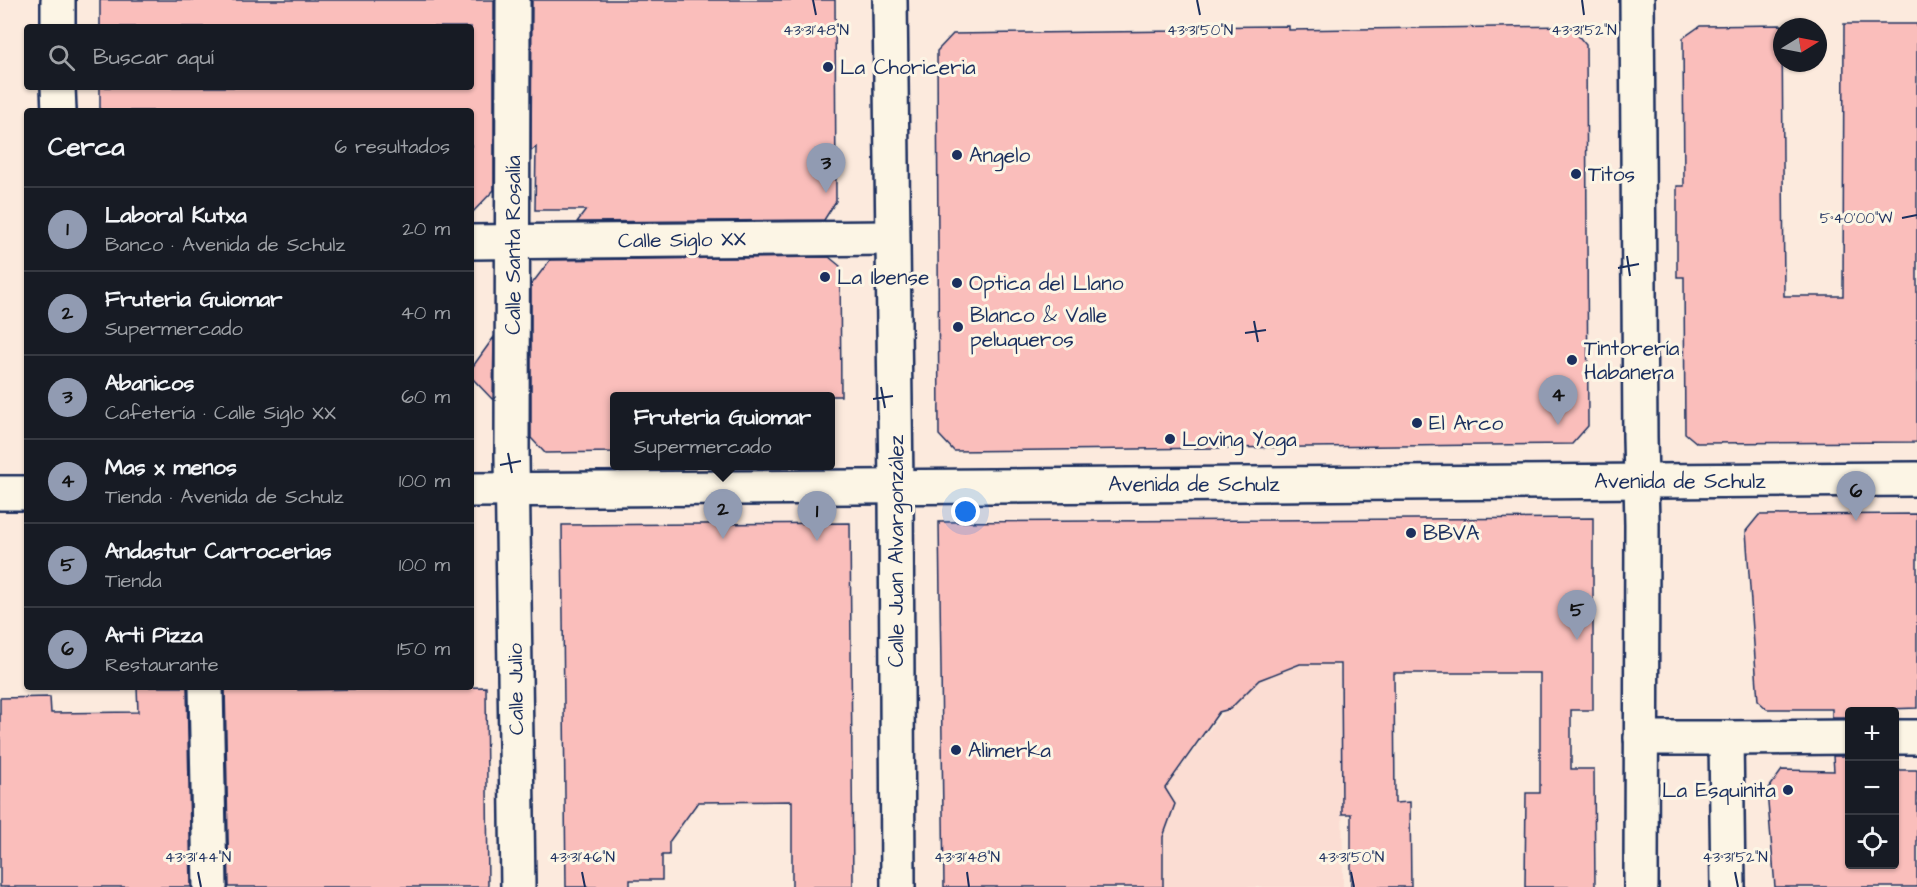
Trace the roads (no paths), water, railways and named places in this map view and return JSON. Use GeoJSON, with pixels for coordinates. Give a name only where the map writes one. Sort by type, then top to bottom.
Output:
{"type":"FeatureCollection","features":[{"type":"Feature","properties":{"kind":"street"},"geometry":{"type":"LineString","coordinates":[[58,0],[58,24]]}},
{"type":"Feature","properties":{"kind":"street","name":"Calle Santa Rosalía"},"geometry":{"type":"LineString","coordinates":[[513,0],[513,490]]}},
{"type":"Feature","properties":{"kind":"street","name":"Calle Juan Alvargonzález"},"geometry":{"type":"LineString","coordinates":[[890,0],[898,887]]}},
{"type":"Feature","properties":{"kind":"street"},"geometry":{"type":"LineString","coordinates":[[1637,0],[1641,481],[1641,887]]}},
{"type":"Feature","properties":{"kind":"street"},"geometry":{"type":"LineString","coordinates":[[58,90],[59,108]]}},
{"type":"Feature","properties":{"kind":"street","name":"Calle Siglo XX"},"geometry":{"type":"LineString","coordinates":[[474,242],[892,238]]}},
{"type":"Feature","properties":{"kind":"street","name":"Avenida de Schulz"},"geometry":{"type":"LineString","coordinates":[[474,490],[1917,479]]}},
{"type":"Feature","properties":{"kind":"street","name":"Calle Julio"},"geometry":{"type":"LineString","coordinates":[[513,490],[518,887]]}},
{"type":"Feature","properties":{"kind":"street"},"geometry":{"type":"LineString","coordinates":[[0,493],[24,493]]}},
{"type":"Feature","properties":{"kind":"street"},"geometry":{"type":"LineString","coordinates":[[206,690],[210,887]]}},
{"type":"Feature","properties":{"kind":"street"},"geometry":{"type":"LineString","coordinates":[[1641,738],[1845,737]]}},
{"type":"Feature","properties":{"kind":"street"},"geometry":{"type":"LineString","coordinates":[[1899,737],[1917,737]]}},
{"type":"Feature","properties":{"kind":"street"},"geometry":{"type":"LineString","coordinates":[[1726,738],[1728,887]]}},
{"type":"Feature","properties":{"kind":"place","name":"La Choriceria"},"geometry":{"type":"Point","coordinates":[828,67]}},
{"type":"Feature","properties":{"kind":"place","name":"Angelo"},"geometry":{"type":"Point","coordinates":[957,155]}},
{"type":"Feature","properties":{"kind":"place","name":"Titos"},"geometry":{"type":"Point","coordinates":[1576,174]}},
{"type":"Feature","properties":{"kind":"place","name":"Abanicos"},"geometry":{"type":"Point","coordinates":[826,193]}},
{"type":"Feature","properties":{"kind":"place","name":"La Ibense"},"geometry":{"type":"Point","coordinates":[825,277]}},
{"type":"Feature","properties":{"kind":"place","name":"Optica del Llano"},"geometry":{"type":"Point","coordinates":[957,283]}},
{"type":"Feature","properties":{"kind":"place","name":"Blanco & Valle peluqueros"},"geometry":{"type":"Point","coordinates":[958,327]}},
{"type":"Feature","properties":{"kind":"place","name":"Tintorería Habanera"},"geometry":{"type":"Point","coordinates":[1572,360]}},
{"type":"Feature","properties":{"kind":"place","name":"El Arco"},"geometry":{"type":"Point","coordinates":[1417,423]}},
{"type":"Feature","properties":{"kind":"place","name":"Mas x menos"},"geometry":{"type":"Point","coordinates":[1558,425]}},
{"type":"Feature","properties":{"kind":"place","name":"Loving Yoga"},"geometry":{"type":"Point","coordinates":[1170,439]}},
{"type":"Feature","properties":{"kind":"place","name":"Arti Pizza"},"geometry":{"type":"Point","coordinates":[1856,521]}},
{"type":"Feature","properties":{"kind":"place","name":"BBVA"},"geometry":{"type":"Point","coordinates":[1411,533]}},
{"type":"Feature","properties":{"kind":"place","name":"Fruteria Guiomar"},"geometry":{"type":"Point","coordinates":[723,539]}},
{"type":"Feature","properties":{"kind":"place","name":"Laboral Kutxa"},"geometry":{"type":"Point","coordinates":[817,541]}},
{"type":"Feature","properties":{"kind":"place","name":"Andastur Carrocerias"},"geometry":{"type":"Point","coordinates":[1577,640]}},
{"type":"Feature","properties":{"kind":"place","name":"Alimerka"},"geometry":{"type":"Point","coordinates":[956,750]}},
{"type":"Feature","properties":{"kind":"place","name":"La Esquinita"},"geometry":{"type":"Point","coordinates":[1788,790]}}]}
